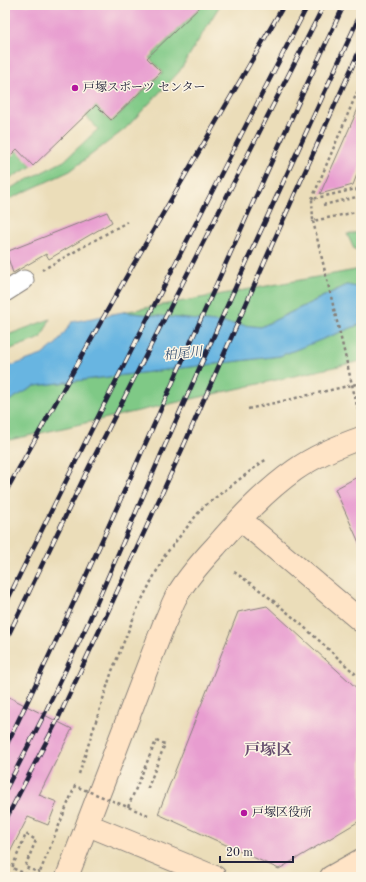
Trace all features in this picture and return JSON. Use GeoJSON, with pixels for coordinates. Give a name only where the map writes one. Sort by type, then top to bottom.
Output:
{"type":"FeatureCollection","features":[{"type":"Feature","properties":{"kind":"street"},"geometry":{"type":"LineString","coordinates":[[5,292],[24,280]]}},
{"type":"Feature","properties":{"kind":"street"},"geometry":{"type":"LineString","coordinates":[[67,877],[161,632],[176,598],[194,571],[240,519],[265,494],[294,470],[339,446],[361,438]]}},
{"type":"Feature","properties":{"kind":"street"},"geometry":{"type":"LineString","coordinates":[[240,519],[361,621]]}},
{"type":"Feature","properties":{"kind":"street"},"geometry":{"type":"LineString","coordinates":[[88,825],[215,877]]}},
{"type":"Feature","properties":{"kind":"street"},"geometry":{"type":"LineString","coordinates":[[331,877],[361,860]]}},
{"type":"Feature","properties":{"kind":"path"},"geometry":{"type":"LineString","coordinates":[[360,418],[313,221],[312,199],[361,83]]}},
{"type":"Feature","properties":{"kind":"path"},"geometry":{"type":"LineString","coordinates":[[312,199],[356,189],[360,197],[323,205]]}},
{"type":"Feature","properties":{"kind":"path"},"geometry":{"type":"LineString","coordinates":[[313,221],[361,211]]}},
{"type":"Feature","properties":{"kind":"path"},"geometry":{"type":"LineString","coordinates":[[24,280],[127,222]]}},
{"type":"Feature","properties":{"kind":"path"},"geometry":{"type":"LineString","coordinates":[[248,409],[361,383]]}},
{"type":"Feature","properties":{"kind":"path"},"geometry":{"type":"LineString","coordinates":[[234,572],[252,583],[273,600],[361,679]]}},
{"type":"Feature","properties":{"kind":"path"},"geometry":{"type":"LineString","coordinates":[[128,807],[156,741],[165,744],[147,790]]}},
{"type":"Feature","properties":{"kind":"path"},"geometry":{"type":"LineString","coordinates":[[38,877],[75,786],[148,815]]}},
{"type":"Feature","properties":{"kind":"path"},"geometry":{"type":"LineString","coordinates":[[33,877],[12,868],[26,834],[36,840],[25,867],[40,873]]}},
{"type":"Feature","properties":{"kind":"green space"},"geometry":{"type":"Polygon","coordinates":[[[203,5],[220,5],[179,72],[125,129],[70,171],[5,201],[5,191],[64,161],[98,129],[86,116],[96,106],[111,122],[163,72],[149,58],[203,5]]]}},
{"type":"Feature","properties":{"kind":"green space"},"geometry":{"type":"Polygon","coordinates":[[[17,151],[32,166],[5,181],[5,163],[17,151]]]}},
{"type":"Feature","properties":{"kind":"green space"},"geometry":{"type":"Polygon","coordinates":[[[361,232],[361,252],[354,249],[347,234],[361,232]]]}},
{"type":"Feature","properties":{"kind":"green space"},"geometry":{"type":"Polygon","coordinates":[[[361,269],[361,288],[346,285],[261,327],[123,312],[361,269]]]}},
{"type":"Feature","properties":{"kind":"green space"},"geometry":{"type":"Polygon","coordinates":[[[50,319],[41,338],[5,351],[5,336],[50,319]]]}},
{"type":"Feature","properties":{"kind":"green space"},"geometry":{"type":"Polygon","coordinates":[[[361,324],[361,361],[5,441],[5,403],[35,386],[280,356],[361,324]]]}},
{"type":"Feature","properties":{"kind":"water","name":"柏尾川"},"geometry":{"type":"Polygon","coordinates":[[[347,285],[361,288],[361,324],[280,356],[35,386],[5,403],[5,368],[42,355],[57,343],[72,322],[123,312],[261,327],[347,285]]]}},
{"type":"Feature","properties":{"kind":"building","name":"戸塚スポーツ センター"},"geometry":{"type":"Polygon","coordinates":[[[5,5],[202,5],[147,58],[161,72],[111,120],[96,105],[33,166],[17,149],[5,161],[5,5]]]}},
{"type":"Feature","properties":{"kind":"building"},"geometry":{"type":"Polygon","coordinates":[[[361,102],[361,164],[353,185],[320,194],[361,102]]]}},
{"type":"Feature","properties":{"kind":"building"},"geometry":{"type":"Polygon","coordinates":[[[107,212],[112,222],[49,259],[46,254],[13,273],[6,252],[107,212]]]}},
{"type":"Feature","properties":{"kind":"building"},"geometry":{"type":"Polygon","coordinates":[[[361,475],[361,547],[335,489],[361,475]]]}},
{"type":"Feature","properties":{"kind":"building"},"geometry":{"type":"Polygon","coordinates":[[[267,606],[361,692],[361,820],[279,869],[158,814],[238,612],[267,606]]]}},
{"type":"Feature","properties":{"kind":"building"},"geometry":{"type":"Polygon","coordinates":[[[5,695],[72,729],[39,795],[57,802],[48,825],[28,817],[5,862],[5,695]]]}},
{"type":"Feature","properties":{"kind":"railway"},"geometry":{"type":"LineString","coordinates":[[5,493],[125,279],[284,5]]}},
{"type":"Feature","properties":{"kind":"railway"},"geometry":{"type":"LineString","coordinates":[[5,605],[79,454],[308,5]]}},
{"type":"Feature","properties":{"kind":"railway"},"geometry":{"type":"LineString","coordinates":[[5,642],[89,467],[324,5]]}},
{"type":"Feature","properties":{"kind":"railway"},"geometry":{"type":"LineString","coordinates":[[5,748],[92,563],[258,190],[344,5]]}},
{"type":"Feature","properties":{"kind":"railway"},"geometry":{"type":"LineString","coordinates":[[5,791],[44,715],[88,623],[252,250],[361,13]]}},
{"type":"Feature","properties":{"kind":"railway"},"geometry":{"type":"LineString","coordinates":[[5,821],[57,721],[100,629],[184,445],[361,47]]}},
{"type":"Feature","properties":{"kind":"place","name":"戸塚スポーツ センター"},"geometry":{"type":"Point","coordinates":[75,88]}},
{"type":"Feature","properties":{"kind":"place","name":"戸塚区役所"},"geometry":{"type":"Point","coordinates":[244,813]}},
{"type":"Feature","properties":{"kind":"district","name":"戸塚区"},"geometry":{"type":"Point","coordinates":[268,751]}}]}
